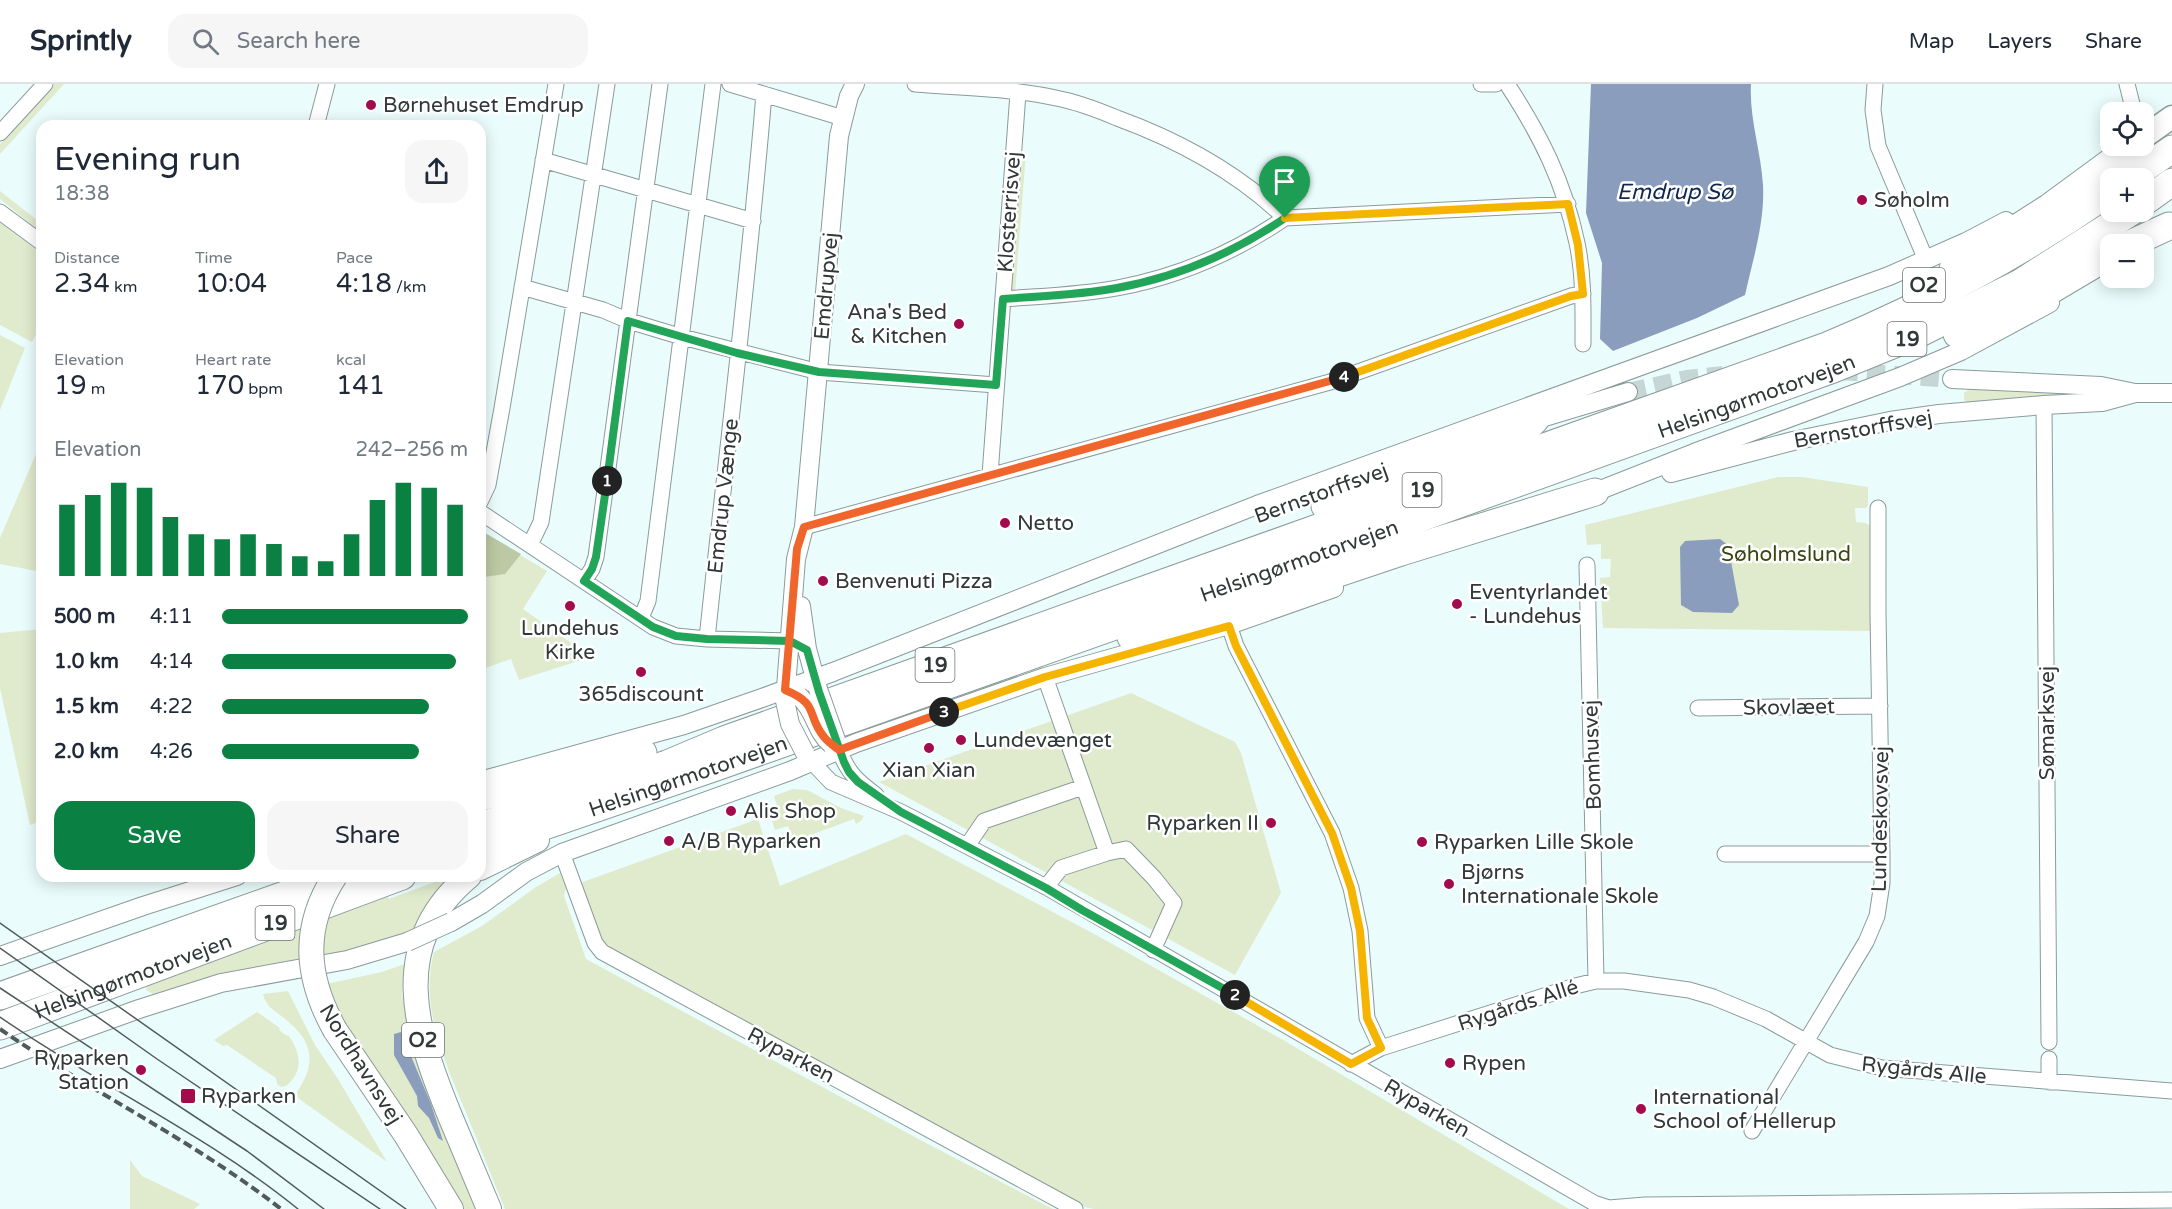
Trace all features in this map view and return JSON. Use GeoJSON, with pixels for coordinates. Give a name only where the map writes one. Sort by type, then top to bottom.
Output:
{"type":"FeatureCollection","features":[{"type":"Feature","properties":{"kind":"highway"},"geometry":{"type":"LineString","coordinates":[[2144,168],[2172,149]]}},
{"type":"Feature","properties":{"kind":"highway","name":"O2"},"geometry":{"type":"LineString","coordinates":[[1698,393],[1914,291],[2050,207],[2112,156]]}},
{"type":"Feature","properties":{"kind":"highway"},"geometry":{"type":"LineString","coordinates":[[2154,195],[2172,182]]}},
{"type":"Feature","properties":{"kind":"highway","name":"Helsingørmotorvejen"},"geometry":{"type":"LineString","coordinates":[[486,824],[668,764],[724,740],[1827,346],[1923,304],[2021,251],[2100,199]]}},
{"type":"Feature","properties":{"kind":"highway","name":"Helsingørmotorvejen"},"geometry":{"type":"LineString","coordinates":[[486,846],[716,767],[1812,377],[1914,336],[2020,283],[2115,222]]}},
{"type":"Feature","properties":{"kind":"highway"},"geometry":{"type":"LineString","coordinates":[[2151,234],[2170,225]]}},
{"type":"Feature","properties":{"kind":"highway"},"geometry":{"type":"LineString","coordinates":[[1666,430],[1839,382],[1888,363],[1987,321],[2051,290],[2100,261]]}},
{"type":"Feature","properties":{"kind":"highway"},"geometry":{"type":"LineString","coordinates":[[1145,589],[1238,541],[1530,425],[1534,420]]}},
{"type":"Feature","properties":{"kind":"highway"},"geometry":{"type":"LineString","coordinates":[[993,668],[1119,640],[1197,619],[1472,528],[1595,492]]}},
{"type":"Feature","properties":{"kind":"highway"},"geometry":{"type":"LineString","coordinates":[[486,797],[664,748],[724,740]]}},
{"type":"Feature","properties":{"kind":"highway"},"geometry":{"type":"LineString","coordinates":[[486,865],[521,846],[716,767]]}},
{"type":"Feature","properties":{"kind":"highway","name":"Helsingørmotorvejen"},"geometry":{"type":"LineString","coordinates":[[0,996],[319,882]]}},
{"type":"Feature","properties":{"kind":"highway","name":"Nordhavnsvej"},"geometry":{"type":"LineString","coordinates":[[332,882],[317,912],[311,951],[316,990],[335,1030],[406,1135],[451,1209]]}},
{"type":"Feature","properties":{"kind":"highway","name":"Helsingørmotorvejen"},"geometry":{"type":"LineString","coordinates":[[0,1026],[386,882]]}},
{"type":"Feature","properties":{"kind":"highway","name":"O2"},"geometry":{"type":"LineString","coordinates":[[463,882],[443,903],[428,928],[417,963],[415,1002],[427,1056],[489,1209]]}},
{"type":"Feature","properties":{"kind":"main road","name":"O2"},"geometry":{"type":"LineString","coordinates":[[2154,126],[2172,117]]}},
{"type":"Feature","properties":{"kind":"street"},"geometry":{"type":"LineString","coordinates":[[0,133],[45,84]]}},
{"type":"Feature","properties":{"kind":"street"},"geometry":{"type":"LineString","coordinates":[[318,120],[327,84]]}},
{"type":"Feature","properties":{"kind":"street"},"geometry":{"type":"LineString","coordinates":[[486,490],[556,84]]}},
{"type":"Feature","properties":{"kind":"street"},"geometry":{"type":"LineString","coordinates":[[530,545],[542,522],[608,84]]}},
{"type":"Feature","properties":{"kind":"street"},"geometry":{"type":"LineString","coordinates":[[584,581],[596,557],[660,84]]}},
{"type":"Feature","properties":{"kind":"street"},"geometry":{"type":"LineString","coordinates":[[641,618],[648,601],[713,84]]}},
{"type":"Feature","properties":{"kind":"street"},"geometry":{"type":"LineString","coordinates":[[730,84],[843,118]]}},
{"type":"Feature","properties":{"kind":"street","name":"Emdrupvej"},"geometry":{"type":"LineString","coordinates":[[808,758],[790,724],[790,641],[797,549],[804,527],[838,147],[843,118],[855,84]]}},
{"type":"Feature","properties":{"kind":"street"},"geometry":{"type":"LineString","coordinates":[[915,84],[1057,98],[1105,113],[1186,146],[1228,171],[1266,200],[1285,218]]}},
{"type":"Feature","properties":{"kind":"street"},"geometry":{"type":"LineString","coordinates":[[1480,84],[1496,84]]}},
{"type":"Feature","properties":{"kind":"street"},"geometry":{"type":"LineString","coordinates":[[1507,84],[1534,125],[1568,204],[1578,245],[1583,294],[1583,344]]}},
{"type":"Feature","properties":{"kind":"street"},"geometry":{"type":"LineString","coordinates":[[1875,84],[1874,110],[1878,146],[1926,260]]}},
{"type":"Feature","properties":{"kind":"street"},"geometry":{"type":"LineString","coordinates":[[2127,84],[2131,102]]}},
{"type":"Feature","properties":{"kind":"street","name":"Klosterrisvej"},"geometry":{"type":"LineString","coordinates":[[990,475],[1018,93]]}},
{"type":"Feature","properties":{"kind":"street","name":"Emdrup Vænge"},"geometry":{"type":"LineString","coordinates":[[707,639],[753,221],[764,94]]}},
{"type":"Feature","properties":{"kind":"street"},"geometry":{"type":"LineString","coordinates":[[486,779],[790,695],[1048,588],[1257,505],[1846,292],[1926,260],[2003,223],[2054,194],[2108,156]]}},
{"type":"Feature","properties":{"kind":"street"},"geometry":{"type":"LineString","coordinates":[[543,159],[753,221]]}},
{"type":"Feature","properties":{"kind":"street"},"geometry":{"type":"LineString","coordinates":[[1003,299],[1117,288],[1174,273],[1210,260],[1260,235],[1285,218],[1568,204]]}},
{"type":"Feature","properties":{"kind":"street"},"geometry":{"type":"LineString","coordinates":[[0,212],[36,239]]}},
{"type":"Feature","properties":{"kind":"street"},"geometry":{"type":"LineString","coordinates":[[2154,236],[2170,225]]}},
{"type":"Feature","properties":{"kind":"street"},"geometry":{"type":"LineString","coordinates":[[0,1059],[139,1009],[221,983],[347,960],[407,942],[452,922],[483,904],[526,872],[562,853],[808,758],[836,745],[1045,677],[1229,626],[1475,538],[1694,453],[1863,392],[1994,335],[2100,273]]}},
{"type":"Feature","properties":{"kind":"street"},"geometry":{"type":"LineString","coordinates":[[522,288],[603,310],[628,321],[737,353],[819,372],[996,385]]}},
{"type":"Feature","properties":{"kind":"street"},"geometry":{"type":"LineString","coordinates":[[804,527],[1330,382],[1571,296],[1583,294]]}},
{"type":"Feature","properties":{"kind":"street","name":"Bernstorffsvej"},"geometry":{"type":"LineString","coordinates":[[1952,379],[2101,386],[2135,393],[2172,393]]}},
{"type":"Feature","properties":{"kind":"street","name":"Bernstorffsvej"},"geometry":{"type":"LineString","coordinates":[[1048,588],[1527,418],[1534,420],[1628,393]]}},
{"type":"Feature","properties":{"kind":"street","name":"Bernstorffsvej"},"geometry":{"type":"LineString","coordinates":[[1595,492],[1840,430],[1939,414],[2102,402],[2135,393]]}},
{"type":"Feature","properties":{"kind":"street","name":"Sømarksvej"},"geometry":{"type":"LineString","coordinates":[[2044,405],[2049,1042]]}},
{"type":"Feature","properties":{"kind":"street"},"geometry":{"type":"LineString","coordinates":[[486,508],[530,545],[653,627],[676,636],[790,641],[807,650]]}},
{"type":"Feature","properties":{"kind":"street","name":"Lundeskovsvej"},"geometry":{"type":"LineString","coordinates":[[1752,1131],[1852,967],[1877,916],[1882,883],[1878,508]]}},
{"type":"Feature","properties":{"kind":"street","name":"Emdrupvej"},"geometry":{"type":"LineString","coordinates":[[804,527],[808,550],[801,610],[807,650],[836,745]]}},
{"type":"Feature","properties":{"kind":"street","name":"Bomhusvej"},"geometry":{"type":"LineString","coordinates":[[1587,565],[1596,981]]}},
{"type":"Feature","properties":{"kind":"street"},"geometry":{"type":"LineString","coordinates":[[1229,626],[1236,646],[1332,833],[1351,888],[1360,931],[1367,1018],[1381,1048]]}},
{"type":"Feature","properties":{"kind":"street"},"geometry":{"type":"LineString","coordinates":[[1045,677],[1107,853]]}},
{"type":"Feature","properties":{"kind":"street"},"geometry":{"type":"LineString","coordinates":[[790,695],[812,711],[822,734],[836,745]]}},
{"type":"Feature","properties":{"kind":"street","name":"Skovlæet"},"geometry":{"type":"LineString","coordinates":[[1698,708],[1880,706]]}},
{"type":"Feature","properties":{"kind":"street","name":"Ryparken"},"geometry":{"type":"LineString","coordinates":[[836,745],[849,772],[858,782],[901,812]]}},
{"type":"Feature","properties":{"kind":"street","name":"Ryparken"},"geometry":{"type":"LineString","coordinates":[[808,758],[831,782],[901,812],[1046,888],[1586,1198],[1609,1208]]}},
{"type":"Feature","properties":{"kind":"street"},"geometry":{"type":"LineString","coordinates":[[967,846],[984,821],[1083,787]]}},
{"type":"Feature","properties":{"kind":"street"},"geometry":{"type":"LineString","coordinates":[[1046,888],[1061,868],[1126,849],[1174,903],[1153,950]]}},
{"type":"Feature","properties":{"kind":"street","name":"Ryparken"},"geometry":{"type":"LineString","coordinates":[[562,853],[595,943],[602,952],[1075,1209]]}},
{"type":"Feature","properties":{"kind":"street"},"geometry":{"type":"LineString","coordinates":[[1725,854],[1882,854]]}},
{"type":"Feature","properties":{"kind":"street"},"geometry":{"type":"LineString","coordinates":[[0,956],[219,882]]}},
{"type":"Feature","properties":{"kind":"street","name":"Rygårds Allé"},"geometry":{"type":"LineString","coordinates":[[1351,1064],[1381,1048],[1596,981],[1651,983],[1692,991]]}},
{"type":"Feature","properties":{"kind":"street","name":"Rygårds Alle"},"geometry":{"type":"LineString","coordinates":[[1692,991],[1713,997],[1766,1019],[1830,1055],[1881,1068],[2172,1091]]}},
{"type":"Feature","properties":{"kind":"street"},"geometry":{"type":"LineString","coordinates":[[2049,1059],[2049,1082]]}},
{"type":"Feature","properties":{"kind":"street"},"geometry":{"type":"LineString","coordinates":[[1609,1208],[2172,1200]]}},
{"type":"Feature","properties":{"kind":"green space"},"geometry":{"type":"Polygon","coordinates":[[[55,84],[64,84],[0,154],[0,144],[55,84]]]}},
{"type":"Feature","properties":{"kind":"green space"},"geometry":{"type":"Polygon","coordinates":[[[1021,152],[1026,152],[1015,294],[1011,291],[1021,152]]]}},
{"type":"Feature","properties":{"kind":"green space"},"geometry":{"type":"Polygon","coordinates":[[[0,191],[36,219],[36,228],[0,199],[0,191]]]}},
{"type":"Feature","properties":{"kind":"green space"},"geometry":{"type":"Polygon","coordinates":[[[0,223],[36,250],[36,334],[32,342],[0,325],[0,223]]]}},
{"type":"Feature","properties":{"kind":"green space"},"geometry":{"type":"Polygon","coordinates":[[[0,335],[25,348],[0,410],[0,335]]]}},
{"type":"Feature","properties":{"kind":"green space"},"geometry":{"type":"Polygon","coordinates":[[[1971,388],[2102,393],[1969,404],[1964,400],[1964,393],[1971,388]]]}},
{"type":"Feature","properties":{"kind":"green space"},"geometry":{"type":"Polygon","coordinates":[[[36,454],[36,571],[0,564],[0,538],[36,454]]]}},
{"type":"Feature","properties":{"kind":"green space","name":"Søholmslund"},"geometry":{"type":"Polygon","coordinates":[[[1778,477],[1802,477],[1868,487],[1868,505],[1866,508],[1855,508],[1856,522],[1870,526],[1870,631],[1603,628],[1600,578],[1610,577],[1611,559],[1601,559],[1601,544],[1587,545],[1585,525],[1778,477]]]}},
{"type":"Feature","properties":{"kind":"green space"},"geometry":{"type":"Polygon","coordinates":[[[486,534],[521,554],[505,574],[486,577],[486,534]]]}},
{"type":"Feature","properties":{"kind":"green space"},"geometry":{"type":"Polygon","coordinates":[[[486,535],[547,571],[523,609],[591,657],[519,680],[511,659],[486,668],[486,535]]]}},
{"type":"Feature","properties":{"kind":"green space"},"geometry":{"type":"Polygon","coordinates":[[[36,630],[36,823],[30,825],[0,688],[0,633],[36,630]]]}},
{"type":"Feature","properties":{"kind":"green space"},"geometry":{"type":"Polygon","coordinates":[[[1131,693],[1235,742],[1241,753],[1281,893],[1235,975],[879,782],[1131,693]]]}},
{"type":"Feature","properties":{"kind":"green space"},"geometry":{"type":"Polygon","coordinates":[[[793,789],[807,790],[841,808],[864,816],[856,824],[854,819],[800,839],[801,843],[784,847],[780,843],[792,838],[788,826],[775,830],[771,818],[776,816],[773,807],[777,805],[774,796],[793,789]]]}},
{"type":"Feature","properties":{"kind":"green space"},"geometry":{"type":"Polygon","coordinates":[[[758,819],[780,886],[906,834],[1098,936],[1278,1037],[1569,1209],[1094,1209],[1081,1206],[603,946],[580,883],[758,819]]]}},
{"type":"Feature","properties":{"kind":"green space"},"geometry":{"type":"Polygon","coordinates":[[[560,873],[566,888],[564,896],[586,959],[924,1142],[1053,1209],[505,1209],[443,1056],[432,1015],[430,973],[434,952],[482,926],[536,887],[560,873]]]}},
{"type":"Feature","properties":{"kind":"green space"},"geometry":{"type":"Polygon","coordinates":[[[435,882],[445,882],[434,894],[414,931],[373,947],[156,996],[146,990],[147,986],[387,895],[389,899],[435,882]]]}},
{"type":"Feature","properties":{"kind":"green space"},"geometry":{"type":"Polygon","coordinates":[[[405,964],[402,992],[414,1050],[481,1209],[461,1209],[349,1032],[335,1008],[326,984],[382,972],[405,964]]]}},
{"type":"Feature","properties":{"kind":"green space"},"geometry":{"type":"Polygon","coordinates":[[[288,991],[315,1045],[387,1162],[298,1098],[297,1092],[308,1070],[309,1052],[306,1043],[293,1026],[268,1005],[263,994],[288,991]]]}},
{"type":"Feature","properties":{"kind":"green space"},"geometry":{"type":"Polygon","coordinates":[[[257,1012],[288,1035],[296,1048],[298,1068],[296,1075],[286,1086],[281,1087],[277,1084],[276,1078],[227,1045],[223,1046],[214,1040],[257,1012]]]}},
{"type":"Feature","properties":{"kind":"green space"},"geometry":{"type":"Polygon","coordinates":[[[130,1160],[142,1176],[200,1204],[194,1209],[130,1209],[130,1160]]]}},
{"type":"Feature","properties":{"kind":"water","name":"Emdrup Sø"},"geometry":{"type":"Polygon","coordinates":[[[1591,84],[1751,84],[1752,109],[1763,185],[1760,227],[1745,295],[1697,318],[1613,351],[1600,339],[1602,263],[1586,213],[1591,84]]]}},
{"type":"Feature","properties":{"kind":"water"},"geometry":{"type":"Polygon","coordinates":[[[1720,539],[1728,545],[1739,605],[1732,613],[1693,612],[1681,605],[1680,547],[1685,541],[1720,539]]]}},
{"type":"Feature","properties":{"kind":"water"},"geometry":{"type":"Polygon","coordinates":[[[401,1032],[431,1104],[443,1141],[438,1138],[429,1118],[418,1106],[417,1096],[394,1055],[394,1034],[401,1032]]]}},
{"type":"Feature","properties":{"kind":"tunnel"},"geometry":{"type":"LineString","coordinates":[[1840,371],[1952,379]]}},
{"type":"Feature","properties":{"kind":"tunnel"},"geometry":{"type":"LineString","coordinates":[[1628,392],[1687,379],[1723,375]]}},
{"type":"Feature","properties":{"kind":"tram line"},"geometry":{"type":"LineString","coordinates":[[0,923],[406,1209]]}},
{"type":"Feature","properties":{"kind":"tram line"},"geometry":{"type":"LineString","coordinates":[[0,948],[157,1059],[380,1209]]}},
{"type":"Feature","properties":{"kind":"tram line"},"geometry":{"type":"LineString","coordinates":[[0,988],[247,1151],[324,1209]]}},
{"type":"Feature","properties":{"kind":"tram line"},"geometry":{"type":"LineString","coordinates":[[0,1017],[227,1157],[298,1209]]}},
{"type":"Feature","properties":{"kind":"railway"},"geometry":{"type":"LineString","coordinates":[[0,1029],[213,1161],[281,1209]]}},
{"type":"Feature","properties":{"kind":"place","name":"Børnehuset Emdrup"},"geometry":{"type":"Point","coordinates":[371,105]}},
{"type":"Feature","properties":{"kind":"place","name":"Søholm"},"geometry":{"type":"Point","coordinates":[1862,200]}},
{"type":"Feature","properties":{"kind":"place","name":"Ana's Bed & Kitchen"},"geometry":{"type":"Point","coordinates":[959,324]}},
{"type":"Feature","properties":{"kind":"place","name":"Netto"},"geometry":{"type":"Point","coordinates":[1005,523]}},
{"type":"Feature","properties":{"kind":"place","name":"Benvenuti Pizza"},"geometry":{"type":"Point","coordinates":[823,581]}},
{"type":"Feature","properties":{"kind":"place","name":"Eventyrlandet - Lundehus"},"geometry":{"type":"Point","coordinates":[1457,604]}},
{"type":"Feature","properties":{"kind":"place","name":"Lundehus Kirke"},"geometry":{"type":"Point","coordinates":[570,606]}},
{"type":"Feature","properties":{"kind":"place","name":"365discount"},"geometry":{"type":"Point","coordinates":[641,672]}},
{"type":"Feature","properties":{"kind":"place","name":"Lundevænget"},"geometry":{"type":"Point","coordinates":[961,740]}},
{"type":"Feature","properties":{"kind":"place","name":"Xian Xian"},"geometry":{"type":"Point","coordinates":[929,748]}},
{"type":"Feature","properties":{"kind":"place","name":"Alis Shop"},"geometry":{"type":"Point","coordinates":[731,811]}},
{"type":"Feature","properties":{"kind":"place","name":"Ryparken II"},"geometry":{"type":"Point","coordinates":[1271,823]}},
{"type":"Feature","properties":{"kind":"place","name":"A/B Ryparken"},"geometry":{"type":"Point","coordinates":[669,841]}},
{"type":"Feature","properties":{"kind":"place","name":"Ryparken Lille Skole"},"geometry":{"type":"Point","coordinates":[1422,842]}},
{"type":"Feature","properties":{"kind":"place","name":"Bjørns Internationale Skole"},"geometry":{"type":"Point","coordinates":[1449,884]}},
{"type":"Feature","properties":{"kind":"place","name":"Rypen"},"geometry":{"type":"Point","coordinates":[1450,1063]}},
{"type":"Feature","properties":{"kind":"place","name":"Ryparken Station"},"geometry":{"type":"Point","coordinates":[141,1070]}},
{"type":"Feature","properties":{"kind":"place","name":"Ryparken"},"geometry":{"type":"Point","coordinates":[188,1096]}},
{"type":"Feature","properties":{"kind":"place","name":"International School of Hellerup"},"geometry":{"type":"Point","coordinates":[1641,1109]}},
{"type":"Feature","properties":{"kind":"route"},"geometry":{"type":"LineString","coordinates":[[1285,218],[1260,235],[1210,260],[1174,273],[1117,288],[1003,299],[996,385],[819,372],[737,353],[628,321],[596,557],[584,581],[653,627],[676,636],[790,641],[807,650],[839,750],[849,772],[858,782],[901,812],[1046,888],[1242,999],[1351,1064],[1381,1048],[1367,1018],[1360,931],[1351,888],[1332,833],[1258,684],[1236,646],[1229,626],[1045,677],[839,750],[825,739],[812,711],[804,700],[785,690],[787,668],[790,641],[792,620],[797,549],[804,527],[1330,382],[1571,296],[1583,294],[1578,245],[1568,204],[1285,218]]}}]}
